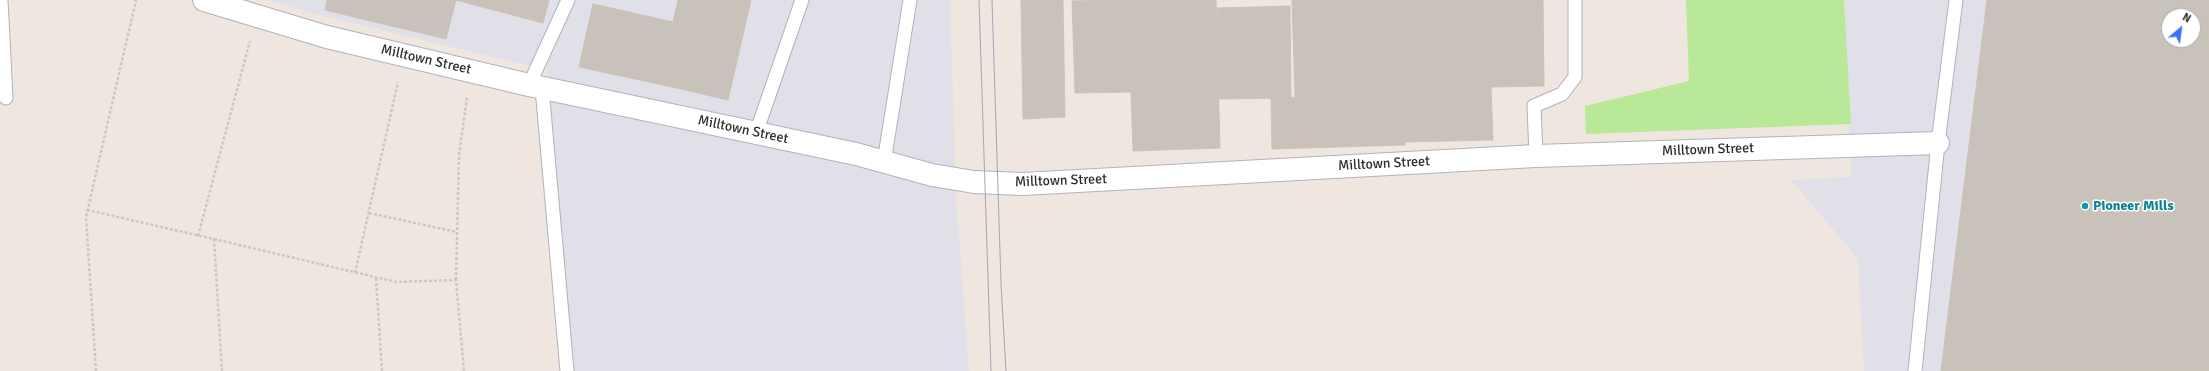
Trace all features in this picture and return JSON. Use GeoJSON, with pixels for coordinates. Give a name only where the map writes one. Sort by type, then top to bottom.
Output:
{"type":"FeatureCollection","features":[{"type":"Feature","properties":{"kind":"street","name":"Milltown Street"},"geometry":{"type":"LineString","coordinates":[[204,0],[327,37],[536,86],[856,154],[932,175],[974,182],[1023,184],[1536,156],[1938,143]]}},
{"type":"Feature","properties":{"kind":"lane"},"geometry":{"type":"LineString","coordinates":[[1,0],[6,98]]}},
{"type":"Feature","properties":{"kind":"lane"},"geometry":{"type":"LineString","coordinates":[[567,371],[536,86],[568,0]]}},
{"type":"Feature","properties":{"kind":"lane"},"geometry":{"type":"LineString","coordinates":[[756,133],[802,0]]}},
{"type":"Feature","properties":{"kind":"lane"},"geometry":{"type":"LineString","coordinates":[[884,162],[910,0]]}},
{"type":"Feature","properties":{"kind":"lane"},"geometry":{"type":"LineString","coordinates":[[1536,156],[1534,106],[1562,94],[1575,77],[1575,0]]}},
{"type":"Feature","properties":{"kind":"lane"},"geometry":{"type":"LineString","coordinates":[[1915,371],[1938,143],[1956,0]]}},
{"type":"Feature","properties":{"kind":"path"},"geometry":{"type":"LineString","coordinates":[[96,371],[86,217],[136,0]]}},
{"type":"Feature","properties":{"kind":"path"},"geometry":{"type":"LineString","coordinates":[[198,236],[257,16]]}},
{"type":"Feature","properties":{"kind":"path"},"geometry":{"type":"LineString","coordinates":[[355,273],[404,55]]}},
{"type":"Feature","properties":{"kind":"path"},"geometry":{"type":"LineString","coordinates":[[464,371],[456,280],[457,232],[459,155],[471,71]]}},
{"type":"Feature","properties":{"kind":"path"},"geometry":{"type":"LineString","coordinates":[[87,210],[396,282],[456,280]]}},
{"type":"Feature","properties":{"kind":"path"},"geometry":{"type":"LineString","coordinates":[[368,213],[457,232]]}},
{"type":"Feature","properties":{"kind":"path"},"geometry":{"type":"LineString","coordinates":[[214,239],[222,371]]}},
{"type":"Feature","properties":{"kind":"path"},"geometry":{"type":"LineString","coordinates":[[376,278],[382,371]]}},
{"type":"Feature","properties":{"kind":"shaded area"},"geometry":{"type":"Polygon","coordinates":[[[267,0],[950,0],[956,198],[969,371],[572,371],[547,70],[323,16],[267,0]]]}},
{"type":"Feature","properties":{"kind":"shaded area","name":"Pioneer Mills"},"geometry":{"type":"Polygon","coordinates":[[[1844,0],[2209,0],[2209,371],[1864,371],[1858,259],[1791,180],[1851,177],[1844,0]]]}},
{"type":"Feature","properties":{"kind":"green space"},"geometry":{"type":"Polygon","coordinates":[[[1686,0],[1844,0],[1851,124],[1586,134],[1585,106],[1689,81],[1686,0]]]}},
{"type":"Feature","properties":{"kind":"building"},"geometry":{"type":"Polygon","coordinates":[[[327,0],[456,0],[446,39],[325,10],[327,0]]]}},
{"type":"Feature","properties":{"kind":"building"},"geometry":{"type":"Polygon","coordinates":[[[456,0],[549,0],[543,23],[456,0]]]}},
{"type":"Feature","properties":{"kind":"building"},"geometry":{"type":"Polygon","coordinates":[[[678,0],[751,0],[728,100],[659,84],[678,0]]]}},
{"type":"Feature","properties":{"kind":"building"},"geometry":{"type":"Polygon","coordinates":[[[1021,0],[1063,0],[1065,117],[1023,119],[1021,0]]]}},
{"type":"Feature","properties":{"kind":"building"},"geometry":{"type":"Polygon","coordinates":[[[1216,0],[1220,148],[1133,151],[1131,92],[1075,93],[1072,1],[1216,0]]]}},
{"type":"Feature","properties":{"kind":"building"},"geometry":{"type":"Polygon","coordinates":[[[1292,0],[1373,0],[1374,95],[1295,97],[1292,0]]]}},
{"type":"Feature","properties":{"kind":"building"},"geometry":{"type":"Polygon","coordinates":[[[1373,0],[1543,0],[1544,86],[1491,87],[1493,140],[1405,142],[1404,117],[1380,117],[1379,95],[1374,95],[1373,0]]]}},
{"type":"Feature","properties":{"kind":"building","name":"Pioneer Mills"},"geometry":{"type":"Polygon","coordinates":[[[1987,0],[2209,0],[2209,371],[1941,371],[1987,0]]]}},
{"type":"Feature","properties":{"kind":"building"},"geometry":{"type":"Polygon","coordinates":[[[593,4],[673,22],[659,84],[579,67],[593,4]]]}},
{"type":"Feature","properties":{"kind":"building"},"geometry":{"type":"Polygon","coordinates":[[[1290,6],[1291,98],[1219,99],[1217,8],[1290,6]]]}},
{"type":"Feature","properties":{"kind":"building"},"geometry":{"type":"Polygon","coordinates":[[[1379,95],[1380,117],[1404,117],[1405,145],[1272,149],[1271,98],[1379,95]]]}},
{"type":"Feature","properties":{"kind":"tram line"},"geometry":{"type":"LineString","coordinates":[[979,0],[991,371]]}},
{"type":"Feature","properties":{"kind":"tram line"},"geometry":{"type":"LineString","coordinates":[[992,0],[1001,284],[1006,371]]}},
{"type":"Feature","properties":{"kind":"place","name":"Pioneer Mills"},"geometry":{"type":"Point","coordinates":[2085,206]}}]}
